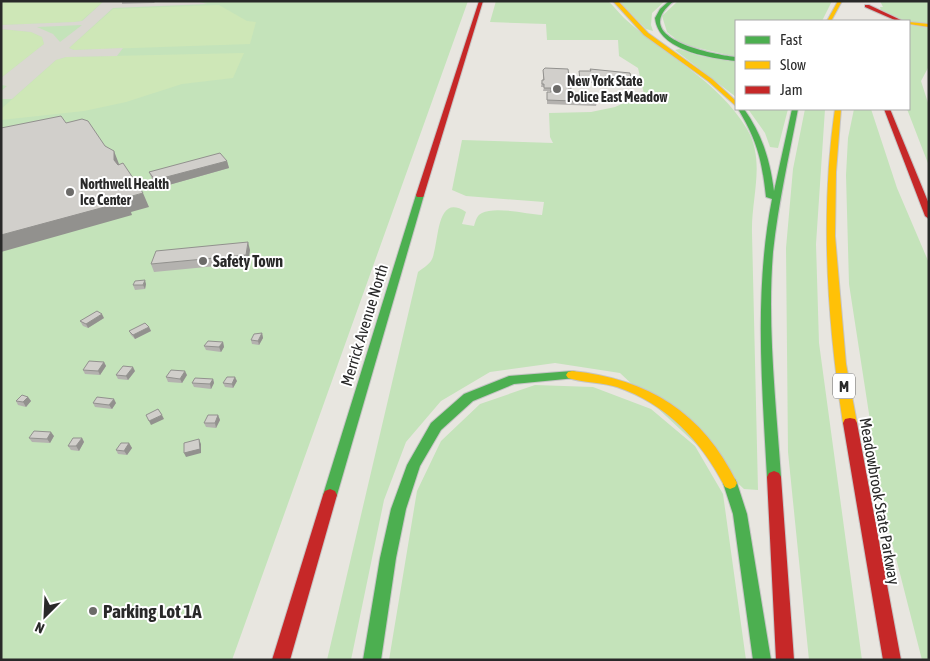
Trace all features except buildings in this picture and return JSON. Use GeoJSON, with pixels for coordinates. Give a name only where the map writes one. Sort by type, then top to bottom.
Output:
{"type":"FeatureCollection","features":[{"type":"Feature","properties":{"kind":"main road","name":"Merrick Avenue North"},"geometry":{"type":"LineString","coordinates":[[281,660],[450,95],[482,1]]}},
{"type":"Feature","properties":{"kind":"main road"},"geometry":{"type":"LineString","coordinates":[[615,1],[646,34],[710,80],[735,103]]}},
{"type":"Feature","properties":{"kind":"main road"},"geometry":{"type":"LineString","coordinates":[[672,1],[662,8],[657,18],[657,25],[662,34],[686,48],[735,59]]}},
{"type":"Feature","properties":{"kind":"main road"},"geometry":{"type":"LineString","coordinates":[[830,20],[841,1]]}},
{"type":"Feature","properties":{"kind":"main road"},"geometry":{"type":"LineString","coordinates":[[839,20],[841,1]]}},
{"type":"Feature","properties":{"kind":"main road"},"geometry":{"type":"LineString","coordinates":[[867,20],[868,4],[899,20]]}},
{"type":"Feature","properties":{"kind":"main road"},"geometry":{"type":"LineString","coordinates":[[910,23],[929,26]]}},
{"type":"Feature","properties":{"kind":"main road"},"geometry":{"type":"LineString","coordinates":[[742,110],[756,130],[762,143],[772,221]]}},
{"type":"Feature","properties":{"kind":"main road"},"geometry":{"type":"LineString","coordinates":[[785,660],[769,387],[767,274],[772,221],[795,110]]}},
{"type":"Feature","properties":{"kind":"main road","name":"Meadowbrook State Parkway"},"geometry":{"type":"LineString","coordinates":[[838,110],[830,236],[840,364],[892,660]]}},
{"type":"Feature","properties":{"kind":"main road"},"geometry":{"type":"LineString","coordinates":[[887,110],[929,216]]}},
{"type":"Feature","properties":{"kind":"main road"},"geometry":{"type":"LineString","coordinates":[[372,660],[401,502],[417,455],[445,414],[473,393],[511,378],[545,373],[598,377],[654,397],[687,421],[716,455],[733,491],[740,514],[762,660]]}},
{"type":"Feature","properties":{"kind":"green space"},"geometry":{"type":"Polygon","coordinates":[[[1,1],[468,1],[232,660],[1,660],[1,1]]]}},
{"type":"Feature","properties":{"kind":"green space"},"geometry":{"type":"Polygon","coordinates":[[[104,1],[81,21],[1,25],[1,2],[104,1]]]}},
{"type":"Feature","properties":{"kind":"green space"},"geometry":{"type":"Polygon","coordinates":[[[496,1],[608,1],[624,18],[706,82],[735,112],[747,129],[753,141],[757,167],[752,233],[758,490],[744,489],[620,373],[555,363],[490,372],[441,401],[406,442],[384,500],[351,660],[327,660],[418,272],[431,261],[443,215],[448,209],[456,208],[466,212],[462,224],[474,226],[479,215],[488,211],[503,210],[542,215],[544,202],[466,196],[452,190],[462,140],[553,143],[550,137],[549,113],[591,112],[615,107],[644,94],[638,68],[619,56],[618,40],[547,40],[546,24],[490,22],[496,1]]]}},
{"type":"Feature","properties":{"kind":"green space"},"geometry":{"type":"Polygon","coordinates":[[[619,1],[665,1],[652,13],[651,25],[653,31],[646,29],[619,1]]]}},
{"type":"Feature","properties":{"kind":"green space"},"geometry":{"type":"Polygon","coordinates":[[[678,1],[832,1],[822,20],[735,20],[735,57],[682,44],[667,32],[662,16],[678,1]]]}},
{"type":"Feature","properties":{"kind":"green space"},"geometry":{"type":"Polygon","coordinates":[[[880,1],[929,1],[929,25],[889,17],[881,11],[880,7],[883,7],[880,1]]]}},
{"type":"Feature","properties":{"kind":"green space"},"geometry":{"type":"Polygon","coordinates":[[[219,5],[247,21],[256,22],[250,44],[74,50],[69,48],[113,9],[219,5]]]}},
{"type":"Feature","properties":{"kind":"green space"},"geometry":{"type":"Polygon","coordinates":[[[910,25],[929,28],[929,66],[921,81],[929,106],[929,166],[907,110],[910,110],[910,25]]]}},
{"type":"Feature","properties":{"kind":"green space"},"geometry":{"type":"Polygon","coordinates":[[[1,29],[31,32],[42,37],[44,44],[1,78],[1,29]]]}},
{"type":"Feature","properties":{"kind":"green space"},"geometry":{"type":"Polygon","coordinates":[[[679,49],[700,56],[735,61],[735,96],[675,50],[679,49]]]}},
{"type":"Feature","properties":{"kind":"green space"},"geometry":{"type":"Polygon","coordinates":[[[244,53],[233,78],[182,84],[126,102],[84,111],[1,120],[1,109],[56,60],[66,57],[244,53]]]}},
{"type":"Feature","properties":{"kind":"green space"},"geometry":{"type":"Polygon","coordinates":[[[749,110],[788,110],[778,148],[770,147],[765,133],[749,110]]]}},
{"type":"Feature","properties":{"kind":"green space"},"geometry":{"type":"Polygon","coordinates":[[[805,110],[825,110],[816,244],[819,343],[862,660],[809,660],[788,452],[786,248],[793,169],[805,110]]]}},
{"type":"Feature","properties":{"kind":"green space"},"geometry":{"type":"Polygon","coordinates":[[[854,110],[871,110],[897,188],[929,263],[929,660],[922,660],[884,511],[849,284],[846,175],[848,138],[854,110]]]}},
{"type":"Feature","properties":{"kind":"green space"},"geometry":{"type":"Polygon","coordinates":[[[535,385],[593,387],[651,409],[695,446],[723,494],[746,660],[389,660],[417,491],[441,441],[480,404],[535,385]]]}},
{"type":"Feature","properties":{"kind":"shaded area"},"geometry":{"type":"Polygon","coordinates":[[[104,1],[196,1],[207,4],[113,8],[69,48],[74,50],[123,48],[117,56],[66,57],[56,60],[12,99],[1,99],[1,91],[7,86],[1,85],[1,78],[44,44],[42,37],[31,32],[1,29],[1,25],[82,21],[104,1]],[[82,25],[37,27],[53,34],[60,42],[82,25]]]}},
{"type":"Feature","properties":{"kind":"traffic: fast"},"geometry":{"type":"LineString","coordinates":[[672,1],[658,15],[658,22],[662,31],[669,39],[690,50],[735,59]]}},
{"type":"Feature","properties":{"kind":"traffic: fast"},"geometry":{"type":"LineString","coordinates":[[742,110],[759,140],[767,173],[770,197]]}},
{"type":"Feature","properties":{"kind":"traffic: fast"},"geometry":{"type":"LineString","coordinates":[[774,477],[767,350],[768,253],[774,212],[795,110]]}},
{"type":"Feature","properties":{"kind":"traffic: fast"},"geometry":{"type":"LineString","coordinates":[[330,495],[420,195]]}},
{"type":"Feature","properties":{"kind":"traffic: fast"},"geometry":{"type":"LineString","coordinates":[[372,660],[388,558],[398,509],[413,465],[436,427],[468,397],[513,379],[572,375]]}},
{"type":"Feature","properties":{"kind":"traffic: fast"},"geometry":{"type":"LineString","coordinates":[[730,483],[740,514],[762,660]]}},
{"type":"Feature","properties":{"kind":"traffic: slow"},"geometry":{"type":"LineString","coordinates":[[615,1],[646,34],[710,80],[735,103]]}},
{"type":"Feature","properties":{"kind":"traffic: slow"},"geometry":{"type":"LineString","coordinates":[[830,20],[840,1]]}},
{"type":"Feature","properties":{"kind":"traffic: slow"},"geometry":{"type":"LineString","coordinates":[[910,23],[929,26]]}},
{"type":"Feature","properties":{"kind":"traffic: slow"},"geometry":{"type":"LineString","coordinates":[[838,110],[832,172],[830,236],[840,364],[850,423]]}},
{"type":"Feature","properties":{"kind":"traffic: slow"},"geometry":{"type":"LineString","coordinates":[[572,375],[597,378],[621,384],[645,394],[666,407],[686,422],[704,440],[730,483]]}},
{"type":"Feature","properties":{"kind":"traffic: jam"},"geometry":{"type":"LineString","coordinates":[[420,195],[481,1]]}},
{"type":"Feature","properties":{"kind":"traffic: jam"},"geometry":{"type":"LineString","coordinates":[[867,6],[899,20]]}},
{"type":"Feature","properties":{"kind":"traffic: jam"},"geometry":{"type":"LineString","coordinates":[[887,110],[929,216]]}},
{"type":"Feature","properties":{"kind":"traffic: jam"},"geometry":{"type":"LineString","coordinates":[[850,423],[892,660]]}},
{"type":"Feature","properties":{"kind":"traffic: jam"},"geometry":{"type":"LineString","coordinates":[[774,477],[785,660]]}},
{"type":"Feature","properties":{"kind":"traffic: jam"},"geometry":{"type":"LineString","coordinates":[[281,660],[330,495]]}},
{"type":"Feature","properties":{"kind":"place","name":"New York State Police East Meadow"},"geometry":{"type":"Point","coordinates":[557,89]}},
{"type":"Feature","properties":{"kind":"place","name":"Northwell Health Ice Center"},"geometry":{"type":"Point","coordinates":[70,192]}},
{"type":"Feature","properties":{"kind":"place","name":"Safety Town"},"geometry":{"type":"Point","coordinates":[203,261]}},
{"type":"Feature","properties":{"kind":"place","name":"Parking Lot 1A"},"geometry":{"type":"Point","coordinates":[93,611]}}]}
